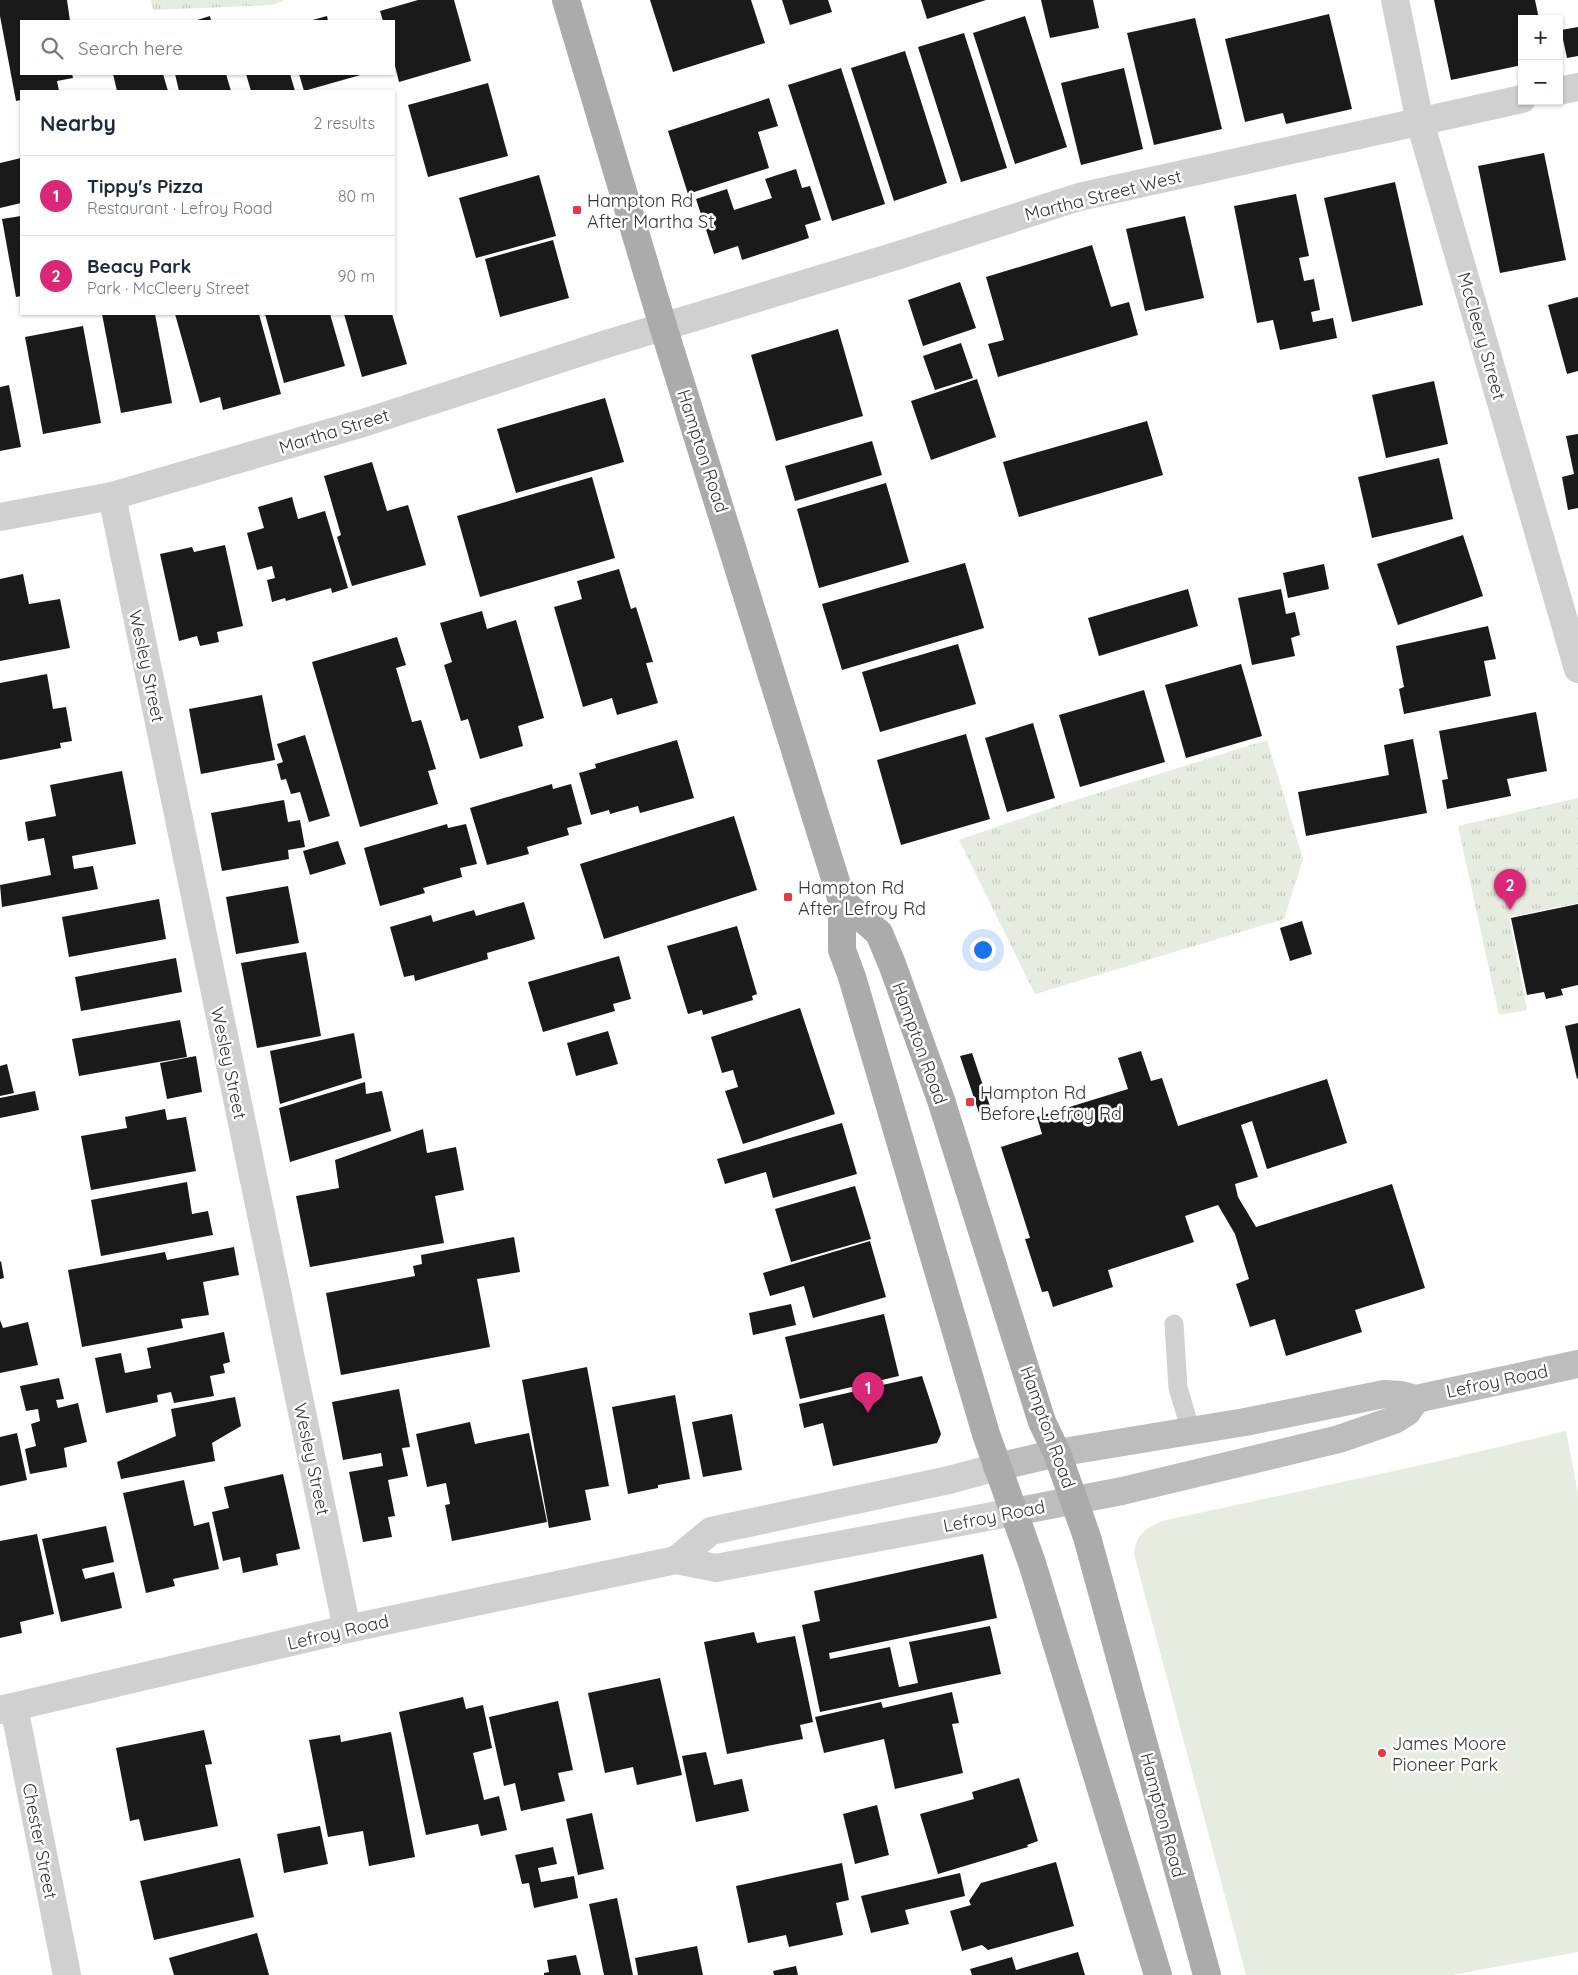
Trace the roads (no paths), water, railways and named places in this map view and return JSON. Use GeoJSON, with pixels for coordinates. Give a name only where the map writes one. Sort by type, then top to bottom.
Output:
{"type":"FeatureCollection","features":[{"type":"Feature","properties":{"kind":"main road","name":"Hampton Road"},"geometry":{"type":"LineString","coordinates":[[566,0],[663,326],[842,901],[842,950],[852,977],[913,1191],[986,1434],[1032,1563],[1158,1975]]}},
{"type":"Feature","properties":{"kind":"main road","name":"Hampton Road"},"geometry":{"type":"LineString","coordinates":[[842,901],[879,933],[941,1100],[1042,1422],[1057,1453],[1075,1500],[1207,1975]]}},
{"type":"Feature","properties":{"kind":"street","name":"McCleery Street"},"geometry":{"type":"LineString","coordinates":[[1395,0],[1420,122],[1578,669]]}},
{"type":"Feature","properties":{"kind":"street"},"geometry":{"type":"LineString","coordinates":[[1563,90],[1578,87]]}},
{"type":"Feature","properties":{"kind":"street","name":"Martha Street West"},"geometry":{"type":"LineString","coordinates":[[663,326],[896,256],[1079,198],[1518,100]]}},
{"type":"Feature","properties":{"kind":"street","name":"Martha Street"},"geometry":{"type":"LineString","coordinates":[[0,517],[112,496],[363,423],[663,326]]}},
{"type":"Feature","properties":{"kind":"street","name":"Wesley Street"},"geometry":{"type":"LineString","coordinates":[[112,496],[347,1629]]}},
{"type":"Feature","properties":{"kind":"street","name":"Lefroy Road"},"geometry":{"type":"LineString","coordinates":[[676,1560],[711,1531],[912,1488],[1057,1453],[1245,1422],[1384,1394],[1401,1395],[1416,1399],[1578,1364]]}},
{"type":"Feature","properties":{"kind":"street","name":"Lefroy Road"},"geometry":{"type":"LineString","coordinates":[[7,1708],[347,1629],[676,1560],[716,1568],[1014,1512],[1203,1473],[1339,1439],[1394,1420],[1407,1412],[1416,1399]]}},
{"type":"Feature","properties":{"kind":"street","name":"Chester Street"},"geometry":{"type":"LineString","coordinates":[[7,1708],[67,1975]]}},
{"type":"Feature","properties":{"kind":"lane"},"geometry":{"type":"LineString","coordinates":[[1174,1324],[1178,1388],[1191,1431]]}},
{"type":"Feature","properties":{"kind":"place","name":"Hampton Rd After Martha St"},"geometry":{"type":"Point","coordinates":[577,210]}},
{"type":"Feature","properties":{"kind":"place","name":"Hampton Rd After Lefroy Rd"},"geometry":{"type":"Point","coordinates":[788,897]}},
{"type":"Feature","properties":{"kind":"place","name":"Beacy Park"},"geometry":{"type":"Point","coordinates":[1510,910]}},
{"type":"Feature","properties":{"kind":"place","name":"Hampton Rd Before Lefroy Rd"},"geometry":{"type":"Point","coordinates":[970,1102]}},
{"type":"Feature","properties":{"kind":"place","name":"Tippy's Pizza"},"geometry":{"type":"Point","coordinates":[868,1413]}},
{"type":"Feature","properties":{"kind":"place","name":"James Moore Pioneer Park"},"geometry":{"type":"Point","coordinates":[1382,1753]}}]}
